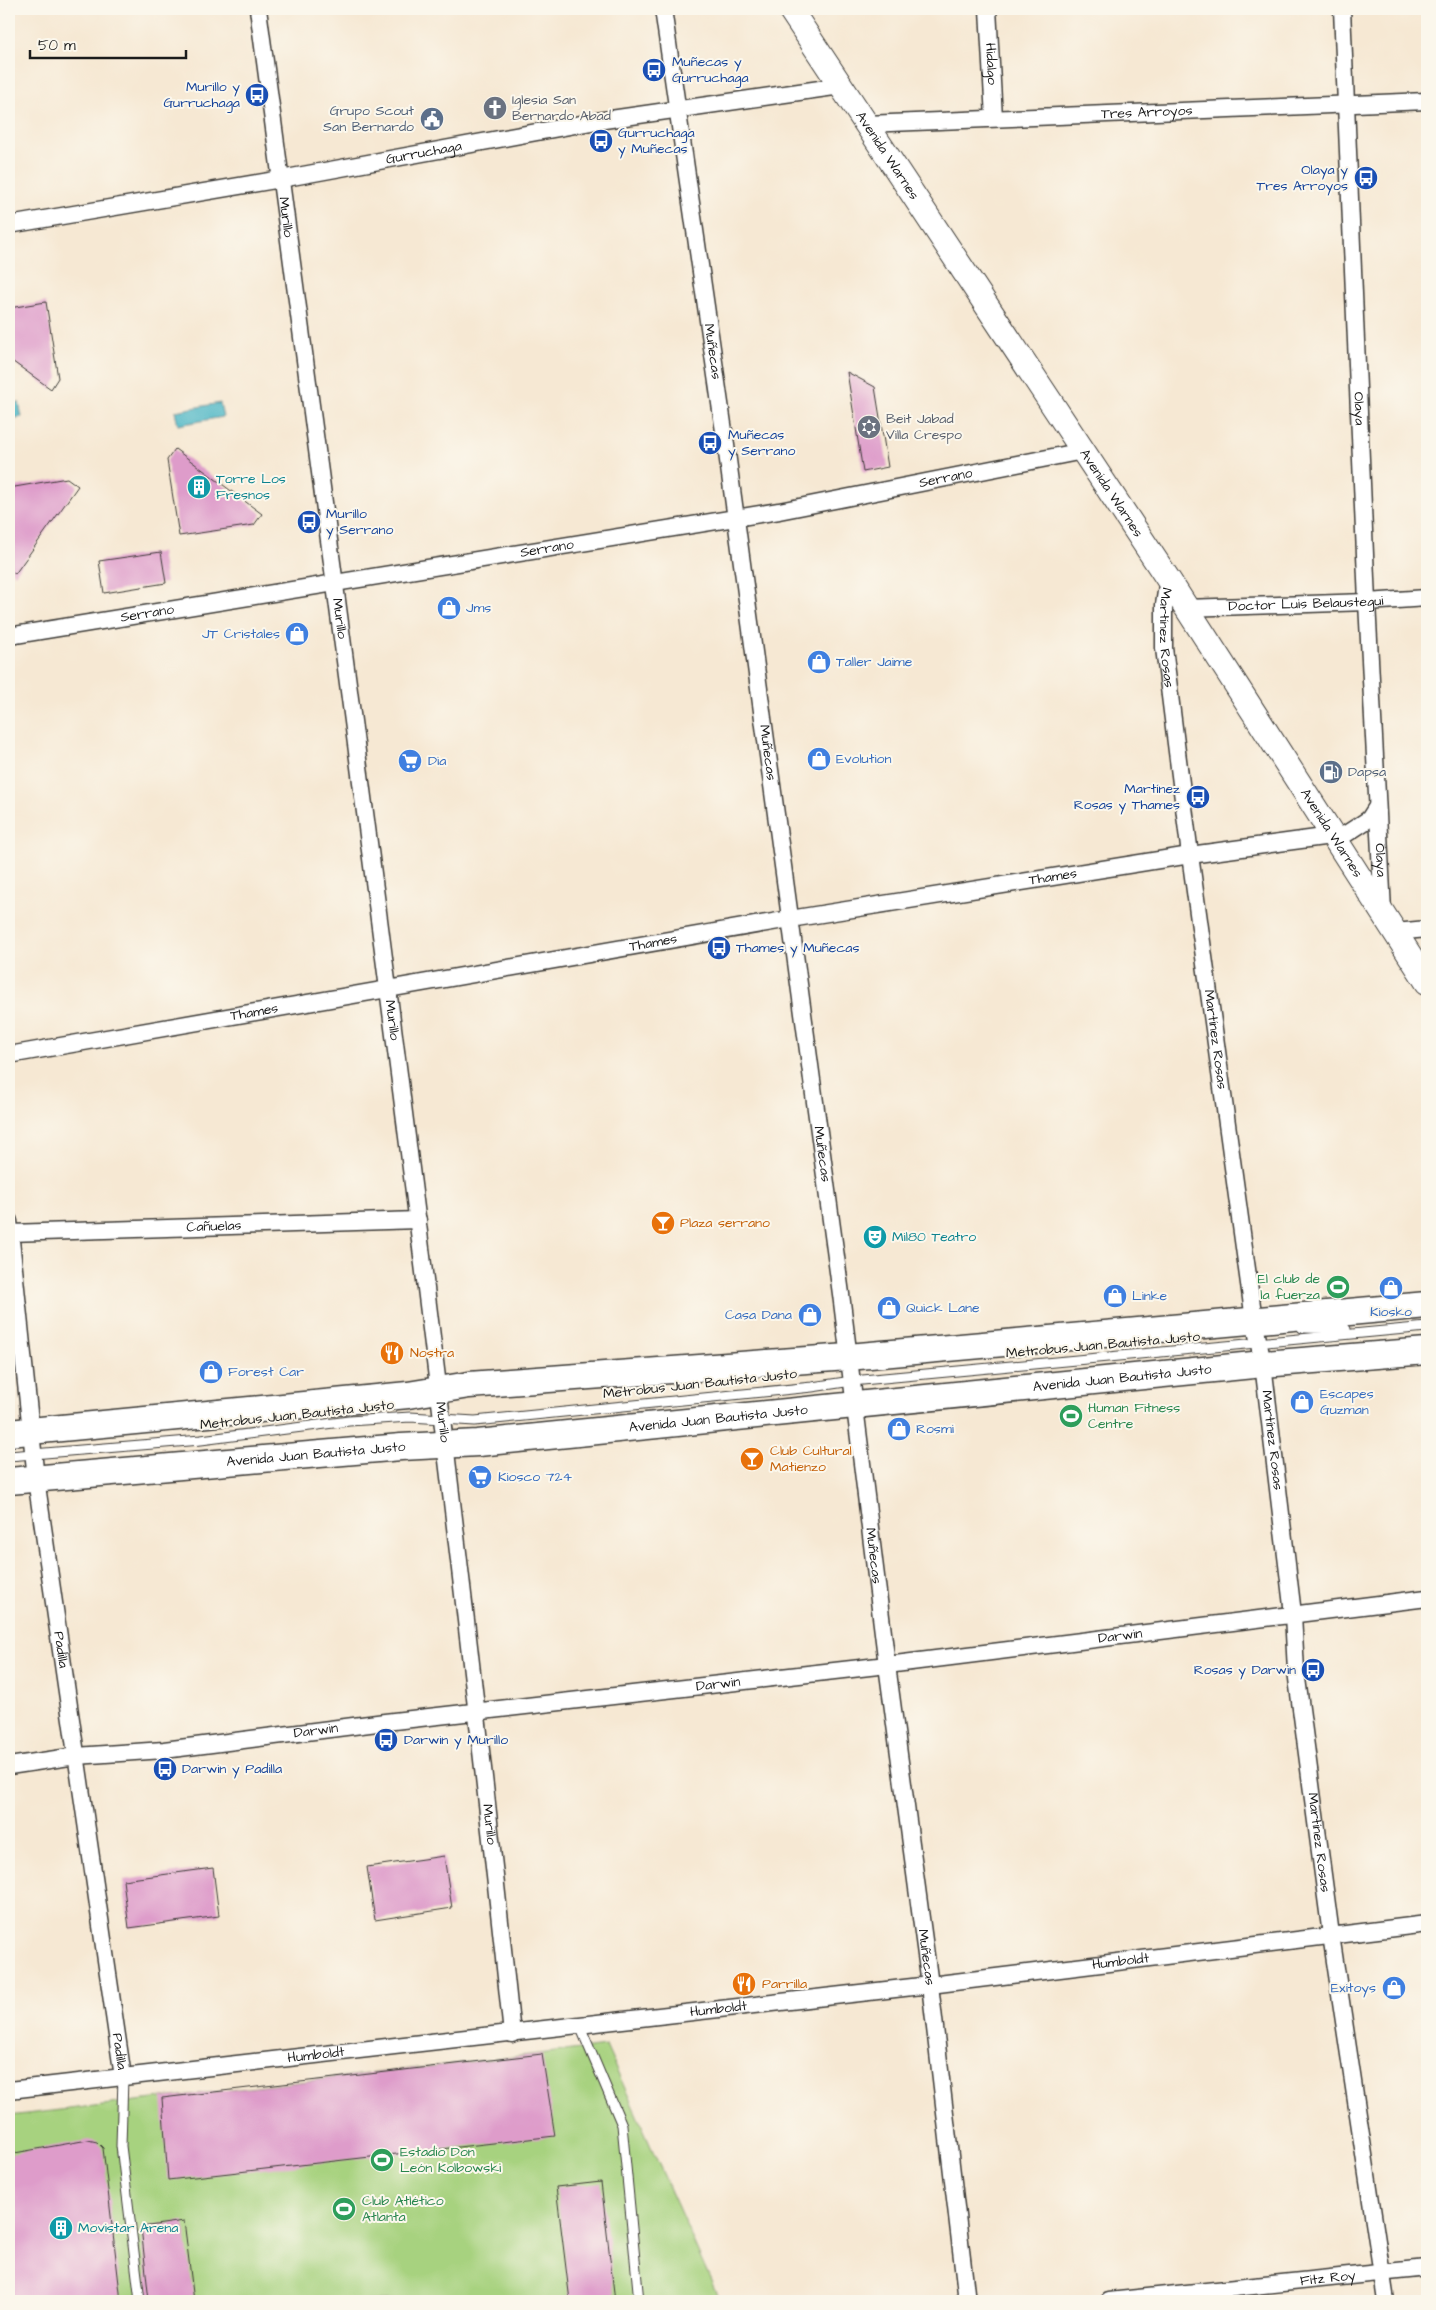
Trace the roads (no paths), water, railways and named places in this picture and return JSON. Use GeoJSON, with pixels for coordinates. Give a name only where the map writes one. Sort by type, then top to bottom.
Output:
{"type":"FeatureCollection","features":[{"type":"Feature","properties":{"kind":"main road","name":"Avenida Warnes"},"geometry":{"type":"LineString","coordinates":[[790,9],[1168,579],[1427,982]]}},
{"type":"Feature","properties":{"kind":"main road","name":"Avenida Juan Bautista Justo"},"geometry":{"type":"LineString","coordinates":[[27,1449],[445,1445],[852,1381],[1259,1342],[1427,1305]]}},
{"type":"Feature","properties":{"kind":"main road","name":"Avenida Juan Bautista Justo"},"geometry":{"type":"LineString","coordinates":[[27,1449],[408,1395],[437,1389],[852,1381],[1259,1342],[1427,1351]]}},
{"type":"Feature","properties":{"kind":"main road","name":"Avenida Juan Bautista Justo"},"geometry":{"type":"LineString","coordinates":[[9,1481],[27,1449]]}},
{"type":"Feature","properties":{"kind":"street","name":"Murillo"},"geometry":{"type":"LineString","coordinates":[[258,9],[336,583],[418,1220],[440,1419],[445,1445],[478,1712],[512,2034]]}},
{"type":"Feature","properties":{"kind":"street","name":"Muñecas"},"geometry":{"type":"LineString","coordinates":[[664,9],[852,1381],[886,1665],[930,1986],[967,2301]]}},
{"type":"Feature","properties":{"kind":"street","name":"Hidalgo"},"geometry":{"type":"LineString","coordinates":[[988,9],[994,118]]}},
{"type":"Feature","properties":{"kind":"street","name":"Olaya"},"geometry":{"type":"LineString","coordinates":[[1342,9],[1376,808],[1389,922]]}},
{"type":"Feature","properties":{"kind":"street","name":"Gurruchaga"},"geometry":{"type":"LineString","coordinates":[[9,225],[281,179],[597,121],[841,86]]}},
{"type":"Feature","properties":{"kind":"street","name":"Tres Arroyos"},"geometry":{"type":"LineString","coordinates":[[866,124],[1427,101]]}},
{"type":"Feature","properties":{"kind":"street","name":"Serrano"},"geometry":{"type":"LineString","coordinates":[[9,636],[735,518],[1083,451]]}},
{"type":"Feature","properties":{"kind":"street","name":"Martínez Rosas"},"geometry":{"type":"LineString","coordinates":[[1168,579],[1164,605],[1164,648],[1190,855],[1259,1342],[1293,1614],[1296,1671],[1331,1935],[1386,2301]]}},
{"type":"Feature","properties":{"kind":"street","name":"Doctor Luis Belaustegui"},"geometry":{"type":"LineString","coordinates":[[1185,608],[1427,598]]}},
{"type":"Feature","properties":{"kind":"street","name":"Olaya"},"geometry":{"type":"LineString","coordinates":[[1333,836],[1346,834],[1358,828],[1369,819],[1376,808]]}},
{"type":"Feature","properties":{"kind":"street"},"geometry":{"type":"LineString","coordinates":[[1300,840],[1312,827],[1316,810]]}},
{"type":"Feature","properties":{"kind":"street","name":"Thames"},"geometry":{"type":"LineString","coordinates":[[9,1055],[790,919],[1190,855],[1333,836]]}},
{"type":"Feature","properties":{"kind":"street"},"geometry":{"type":"LineString","coordinates":[[1389,922],[1427,929]]}},
{"type":"Feature","properties":{"kind":"street","name":"Cañuelas"},"geometry":{"type":"LineString","coordinates":[[10,1227],[418,1220]]}},
{"type":"Feature","properties":{"kind":"street","name":"Padilla"},"geometry":{"type":"LineString","coordinates":[[10,1227],[27,1449],[76,1756],[123,2077]]}},
{"type":"Feature","properties":{"kind":"street","name":"Darwin"},"geometry":{"type":"LineString","coordinates":[[9,1766],[76,1756],[164,1750],[886,1665],[1427,1598]]}},
{"type":"Feature","properties":{"kind":"street","name":"Humboldt"},"geometry":{"type":"LineString","coordinates":[[9,2090],[930,1986],[1427,1924]]}},
{"type":"Feature","properties":{"kind":"street","name":"Fitz Roy"},"geometry":{"type":"LineString","coordinates":[[1109,2301],[1427,2268]]}},
{"type":"Feature","properties":{"kind":"lane"},"geometry":{"type":"LineString","coordinates":[[1259,1342],[1427,1327]]}},
{"type":"Feature","properties":{"kind":"lane"},"geometry":{"type":"LineString","coordinates":[[1259,1342],[1301,1328],[1394,1330]]}},
{"type":"Feature","properties":{"kind":"lane","name":"Metrobus Juan Bautista Justo"},"geometry":{"type":"LineString","coordinates":[[9,1456],[27,1449],[201,1440],[349,1421],[395,1418],[474,1421],[812,1387],[852,1381]]}},
{"type":"Feature","properties":{"kind":"lane"},"geometry":{"type":"LineString","coordinates":[[580,2026],[622,2125],[639,2301]]}},
{"type":"Feature","properties":{"kind":"lane"},"geometry":{"type":"LineString","coordinates":[[123,2077],[121,2146],[140,2301]]}},
{"type":"Feature","properties":{"kind":"water"},"geometry":{"type":"Polygon","coordinates":[[[19,402],[22,417],[9,419],[9,404],[19,402]]]}},
{"type":"Feature","properties":{"kind":"water"},"geometry":{"type":"Polygon","coordinates":[[[220,403],[223,417],[178,425],[175,411],[220,403]]]}},
{"type":"Feature","properties":{"kind":"place","name":"Muñecas y Gurruchaga"},"geometry":{"type":"Point","coordinates":[654,70]}},
{"type":"Feature","properties":{"kind":"place","name":"Murillo y Gurruchaga"},"geometry":{"type":"Point","coordinates":[257,95]}},
{"type":"Feature","properties":{"kind":"place","name":"Iglesia San Bernardo Abad"},"geometry":{"type":"Point","coordinates":[495,108]}},
{"type":"Feature","properties":{"kind":"place","name":"Grupo Scout San Bernardo"},"geometry":{"type":"Point","coordinates":[432,119]}},
{"type":"Feature","properties":{"kind":"place","name":"Gurruchaga y Muñecas"},"geometry":{"type":"Point","coordinates":[601,141]}},
{"type":"Feature","properties":{"kind":"place","name":"Olaya y Tres Arroyos"},"geometry":{"type":"Point","coordinates":[1366,178]}},
{"type":"Feature","properties":{"kind":"place","name":"Beit Jabad Villa Crespo"},"geometry":{"type":"Point","coordinates":[869,427]}},
{"type":"Feature","properties":{"kind":"place","name":"Muñecas y Serrano"},"geometry":{"type":"Point","coordinates":[710,443]}},
{"type":"Feature","properties":{"kind":"place","name":"Torre Los Fresnos"},"geometry":{"type":"Point","coordinates":[199,487]}},
{"type":"Feature","properties":{"kind":"place","name":"Murillo y Serrano"},"geometry":{"type":"Point","coordinates":[309,522]}},
{"type":"Feature","properties":{"kind":"place","name":"Jms"},"geometry":{"type":"Point","coordinates":[449,608]}},
{"type":"Feature","properties":{"kind":"place","name":"JT Cristales"},"geometry":{"type":"Point","coordinates":[297,634]}},
{"type":"Feature","properties":{"kind":"place","name":"Taller Jaime"},"geometry":{"type":"Point","coordinates":[819,662]}},
{"type":"Feature","properties":{"kind":"place","name":"Evolution"},"geometry":{"type":"Point","coordinates":[819,759]}},
{"type":"Feature","properties":{"kind":"place","name":"Dia"},"geometry":{"type":"Point","coordinates":[410,761]}},
{"type":"Feature","properties":{"kind":"place","name":"Dapsa"},"geometry":{"type":"Point","coordinates":[1331,772]}},
{"type":"Feature","properties":{"kind":"place","name":"Martínez Rosas y Thames"},"geometry":{"type":"Point","coordinates":[1198,797]}},
{"type":"Feature","properties":{"kind":"place","name":"Thames y Muñecas"},"geometry":{"type":"Point","coordinates":[719,948]}},
{"type":"Feature","properties":{"kind":"place","name":"Plaza serrano"},"geometry":{"type":"Point","coordinates":[663,1223]}},
{"type":"Feature","properties":{"kind":"place","name":"Mil80 Teatro"},"geometry":{"type":"Point","coordinates":[875,1237]}},
{"type":"Feature","properties":{"kind":"place","name":"El club de la fuerza"},"geometry":{"type":"Point","coordinates":[1338,1287]}},
{"type":"Feature","properties":{"kind":"place","name":"Kiosko"},"geometry":{"type":"Point","coordinates":[1391,1288]}},
{"type":"Feature","properties":{"kind":"place","name":"Linke"},"geometry":{"type":"Point","coordinates":[1115,1296]}},
{"type":"Feature","properties":{"kind":"place","name":"Quick Lane"},"geometry":{"type":"Point","coordinates":[889,1308]}},
{"type":"Feature","properties":{"kind":"place","name":"Casa Dana"},"geometry":{"type":"Point","coordinates":[810,1315]}},
{"type":"Feature","properties":{"kind":"place","name":"Nostra"},"geometry":{"type":"Point","coordinates":[392,1353]}},
{"type":"Feature","properties":{"kind":"place","name":"Forest Car"},"geometry":{"type":"Point","coordinates":[211,1372]}},
{"type":"Feature","properties":{"kind":"place","name":"Escapes Guzman"},"geometry":{"type":"Point","coordinates":[1302,1402]}},
{"type":"Feature","properties":{"kind":"place","name":"Human Fitness Centre"},"geometry":{"type":"Point","coordinates":[1071,1416]}},
{"type":"Feature","properties":{"kind":"place","name":"Rosmi"},"geometry":{"type":"Point","coordinates":[899,1429]}},
{"type":"Feature","properties":{"kind":"place","name":"Club Cultural Matienzo"},"geometry":{"type":"Point","coordinates":[752,1459]}},
{"type":"Feature","properties":{"kind":"place","name":"Kiosco 724"},"geometry":{"type":"Point","coordinates":[480,1477]}},
{"type":"Feature","properties":{"kind":"place","name":"Rosas y Darwin"},"geometry":{"type":"Point","coordinates":[1313,1670]}},
{"type":"Feature","properties":{"kind":"place","name":"Darwin y Murillo"},"geometry":{"type":"Point","coordinates":[386,1740]}},
{"type":"Feature","properties":{"kind":"place","name":"Darwin y Padilla"},"geometry":{"type":"Point","coordinates":[165,1769]}},
{"type":"Feature","properties":{"kind":"place","name":"Parrilla"},"geometry":{"type":"Point","coordinates":[744,1984]}},
{"type":"Feature","properties":{"kind":"place","name":"Exitoys"},"geometry":{"type":"Point","coordinates":[1394,1988]}},
{"type":"Feature","properties":{"kind":"place","name":"Estadio Don León Kolbowski"},"geometry":{"type":"Point","coordinates":[382,2160]}},
{"type":"Feature","properties":{"kind":"place","name":"Club Atlético Atlanta"},"geometry":{"type":"Point","coordinates":[344,2209]}},
{"type":"Feature","properties":{"kind":"place","name":"Movistar Arena"},"geometry":{"type":"Point","coordinates":[61,2228]}}]}
